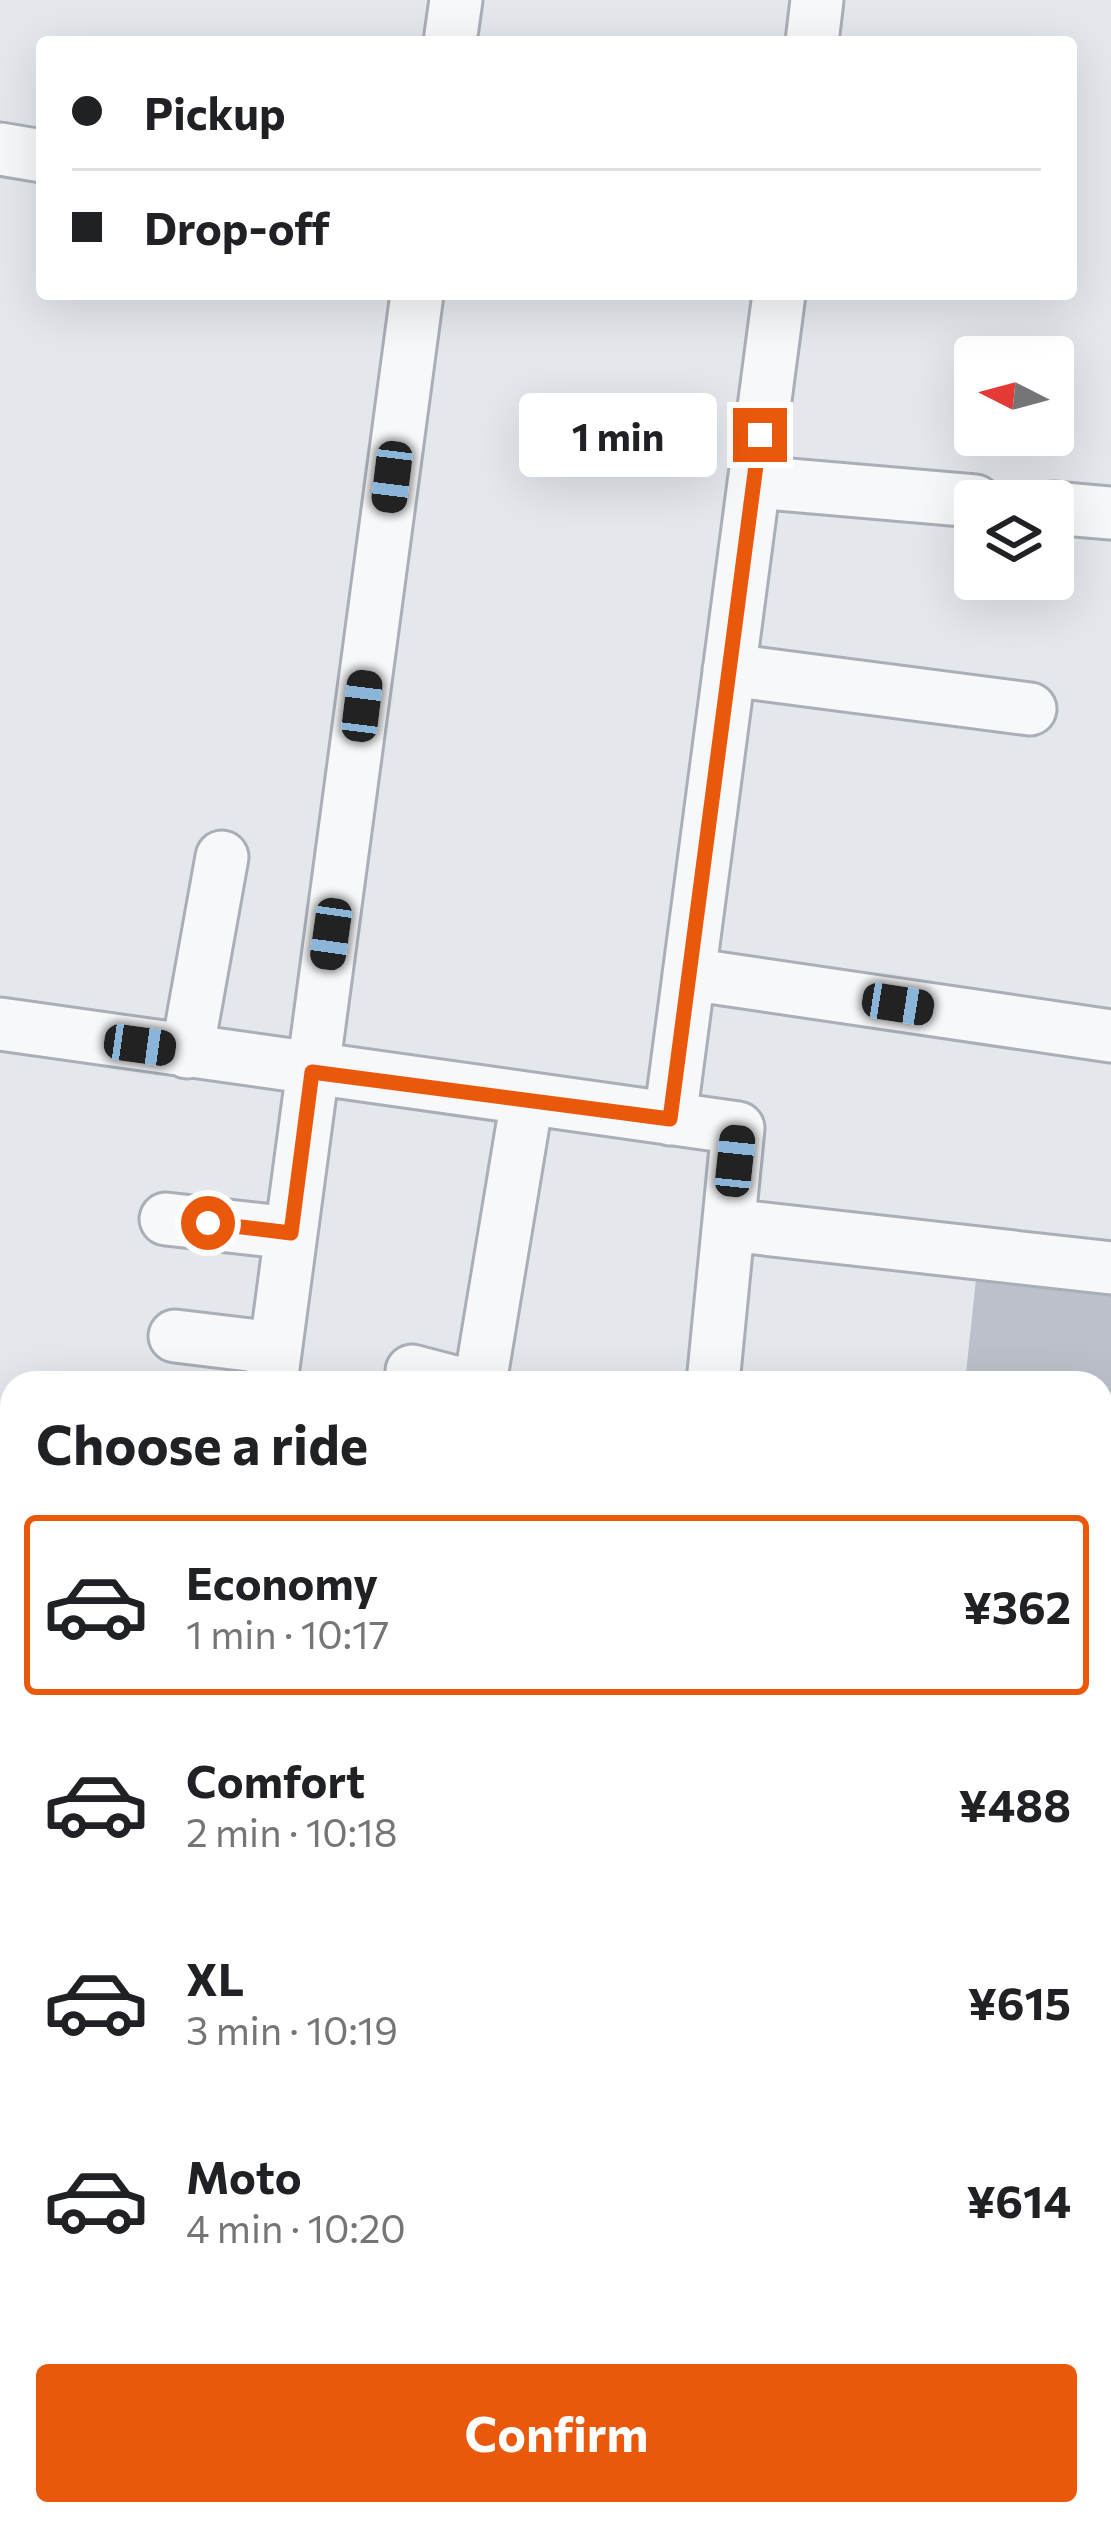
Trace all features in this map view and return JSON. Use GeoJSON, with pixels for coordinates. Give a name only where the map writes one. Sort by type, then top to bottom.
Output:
{"type":"FeatureCollection","features":[{"type":"Feature","properties":{"kind":"street"},"geometry":{"type":"LineString","coordinates":[[451,36],[456,0]]}},
{"type":"Feature","properties":{"kind":"street"},"geometry":{"type":"LineString","coordinates":[[813,36],[817,0]]}},
{"type":"Feature","properties":{"kind":"street"},"geometry":{"type":"LineString","coordinates":[[0,149],[36,155]]}},
{"type":"Feature","properties":{"kind":"street"},"geometry":{"type":"LineString","coordinates":[[175,1336],[273,1365],[416,300]]}},
{"type":"Feature","properties":{"kind":"street"},"geometry":{"type":"LineString","coordinates":[[670,1119],[778,300]]}},
{"type":"Feature","properties":{"kind":"street"},"geometry":{"type":"LineString","coordinates":[[754,482],[954,499]]}},
{"type":"Feature","properties":{"kind":"street"},"geometry":{"type":"LineString","coordinates":[[1074,510],[1111,513]]}},
{"type":"Feature","properties":{"kind":"street"},"geometry":{"type":"LineString","coordinates":[[729,670],[1030,709]]}},
{"type":"Feature","properties":{"kind":"street"},"geometry":{"type":"LineString","coordinates":[[187,1052],[222,857]]}},
{"type":"Feature","properties":{"kind":"street"},"geometry":{"type":"LineString","coordinates":[[689,974],[1111,1036]]}},
{"type":"Feature","properties":{"kind":"street"},"geometry":{"type":"LineString","coordinates":[[0,1024],[312,1072],[738,1128],[714,1371]]}},
{"type":"Feature","properties":{"kind":"street"},"geometry":{"type":"LineString","coordinates":[[482,1371],[527,1100]]}},
{"type":"Feature","properties":{"kind":"street"},"geometry":{"type":"LineString","coordinates":[[166,1219],[291,1233]]}},
{"type":"Feature","properties":{"kind":"street"},"geometry":{"type":"LineString","coordinates":[[729,1226],[1111,1268]]}},
{"type":"Feature","properties":{"kind":"building"},"geometry":{"type":"Polygon","coordinates":[[[976,1279],[1111,1294],[1111,1371],[966,1371],[976,1279]]]}},
{"type":"Feature","properties":{"kind":"route"},"geometry":{"type":"LineString","coordinates":[[208,1223],[291,1233],[312,1072],[670,1119],[760,435]]}}]}
